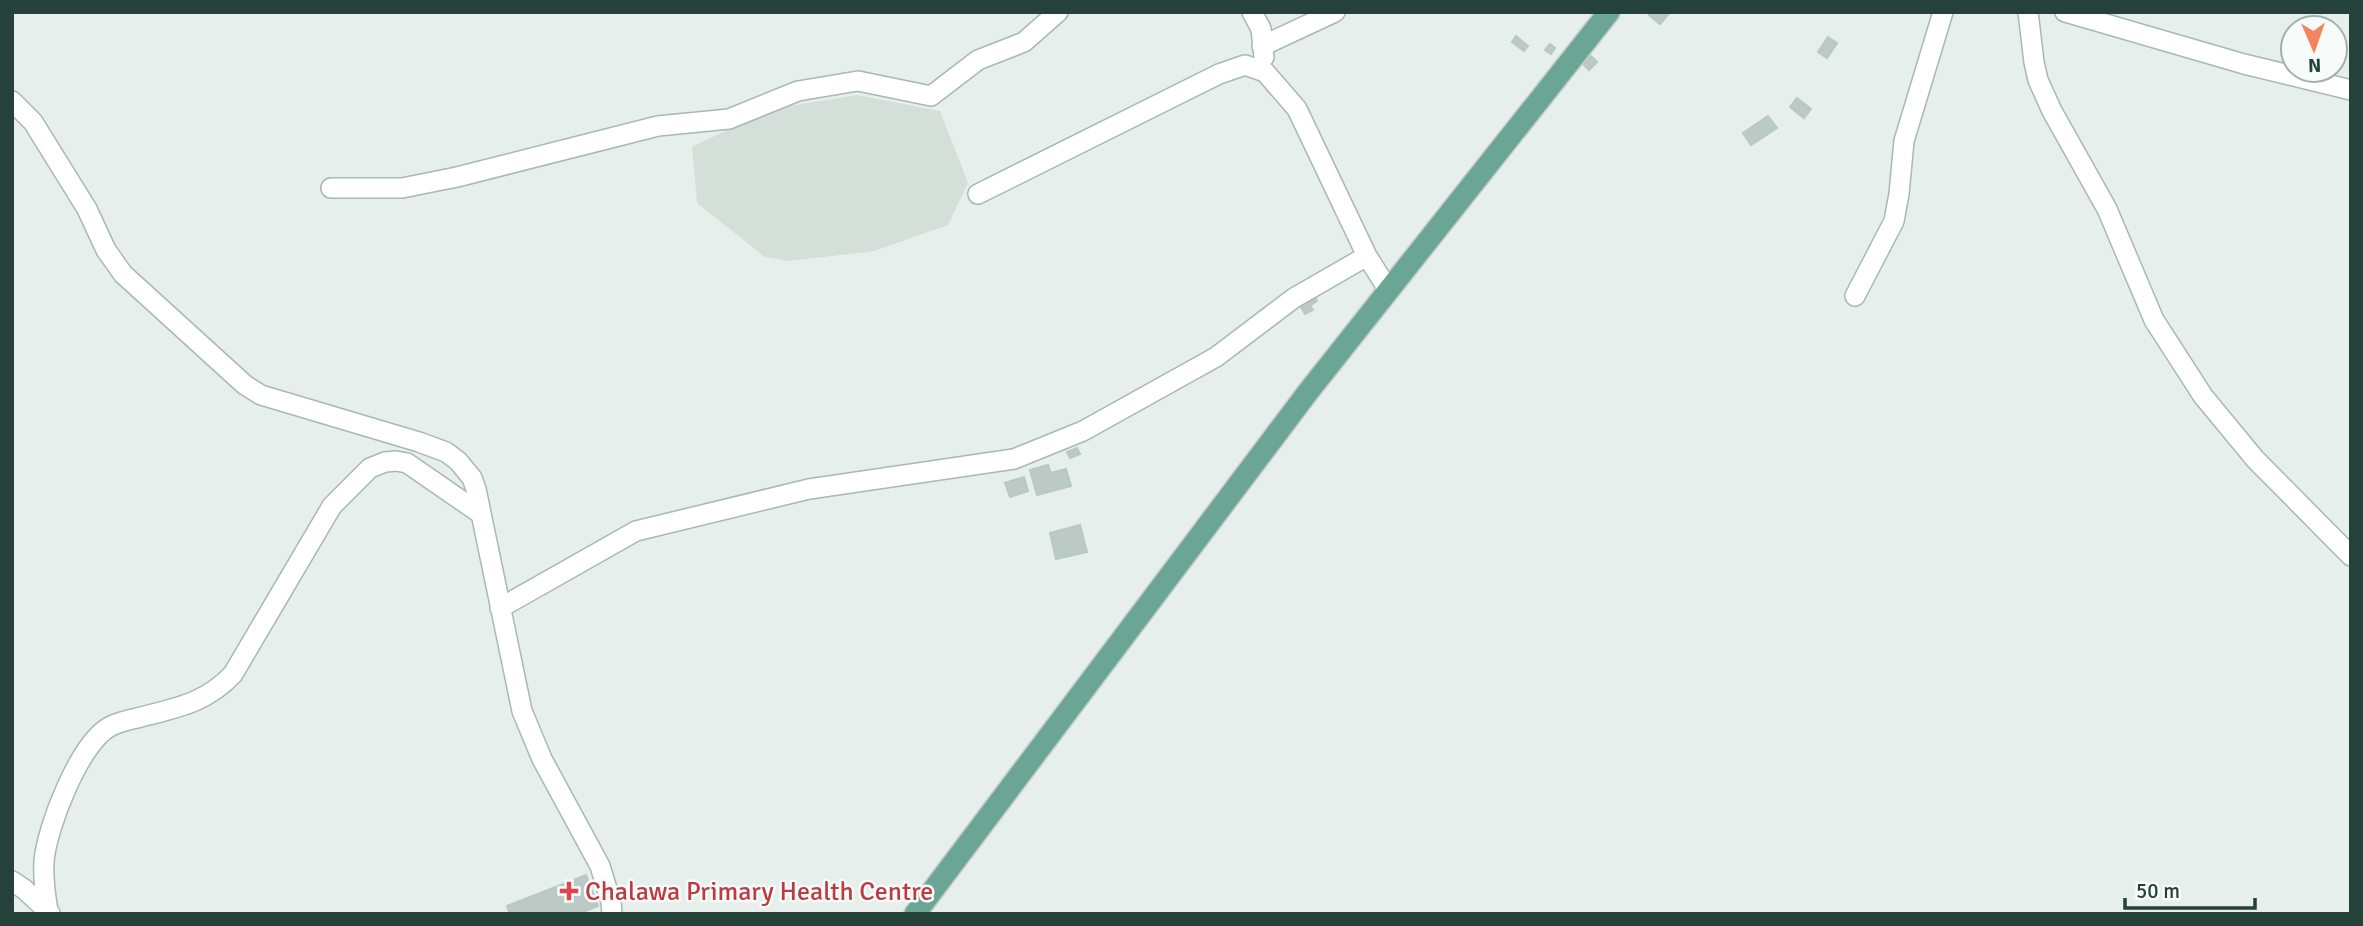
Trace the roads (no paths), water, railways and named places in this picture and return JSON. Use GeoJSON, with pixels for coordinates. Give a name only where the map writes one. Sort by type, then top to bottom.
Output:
{"type":"FeatureCollection","features":[{"type":"Feature","properties":{"kind":"main road"},"geometry":{"type":"LineString","coordinates":[[915,914],[1299,403],[1609,12]]}},
{"type":"Feature","properties":{"kind":"street"},"geometry":{"type":"LineString","coordinates":[[331,188],[402,188],[457,177],[658,127],[729,118],[798,91],[858,81],[931,96],[978,60],[1024,42],[1058,12]]}},
{"type":"Feature","properties":{"kind":"street"},"geometry":{"type":"LineString","coordinates":[[1252,12],[1261,29],[1265,72]]}},
{"type":"Feature","properties":{"kind":"street"},"geometry":{"type":"LineString","coordinates":[[1262,46],[1335,12]]}},
{"type":"Feature","properties":{"kind":"street"},"geometry":{"type":"LineString","coordinates":[[1855,296],[1894,221],[1904,141],[1943,12]]}},
{"type":"Feature","properties":{"kind":"street"},"geometry":{"type":"LineString","coordinates":[[2028,12],[2038,80],[2052,111],[2107,209],[2154,320],[2203,396],[2255,458],[2351,556]]}},
{"type":"Feature","properties":{"kind":"street"},"geometry":{"type":"LineString","coordinates":[[2065,12],[2244,64],[2351,90]]}},
{"type":"Feature","properties":{"kind":"street"},"geometry":{"type":"LineString","coordinates":[[978,194],[1219,75],[1245,65],[1265,72],[1297,109],[1367,256],[1389,291]]}},
{"type":"Feature","properties":{"kind":"street"},"geometry":{"type":"LineString","coordinates":[[12,101],[33,122],[87,209],[106,250],[123,274],[244,385],[261,395],[446,452],[458,461],[472,478],[522,710],[542,759],[600,866],[612,914]]}},
{"type":"Feature","properties":{"kind":"street"},"geometry":{"type":"LineString","coordinates":[[500,608],[635,531],[809,489],[1014,459],[1060,441],[1216,357],[1294,298],[1367,256]]}},
{"type":"Feature","properties":{"kind":"street"},"geometry":{"type":"LineString","coordinates":[[49,912],[44,886],[48,837],[81,759],[95,737],[114,724],[196,702],[222,686],[240,663],[332,506],[362,475],[385,462],[407,463],[481,514]]}},
{"type":"Feature","properties":{"kind":"street"},"geometry":{"type":"LineString","coordinates":[[12,881],[49,912]]}},
{"type":"Feature","properties":{"kind":"place","name":"Chalawa Primary Health Centre"},"geometry":{"type":"Point","coordinates":[569,891]}}]}
